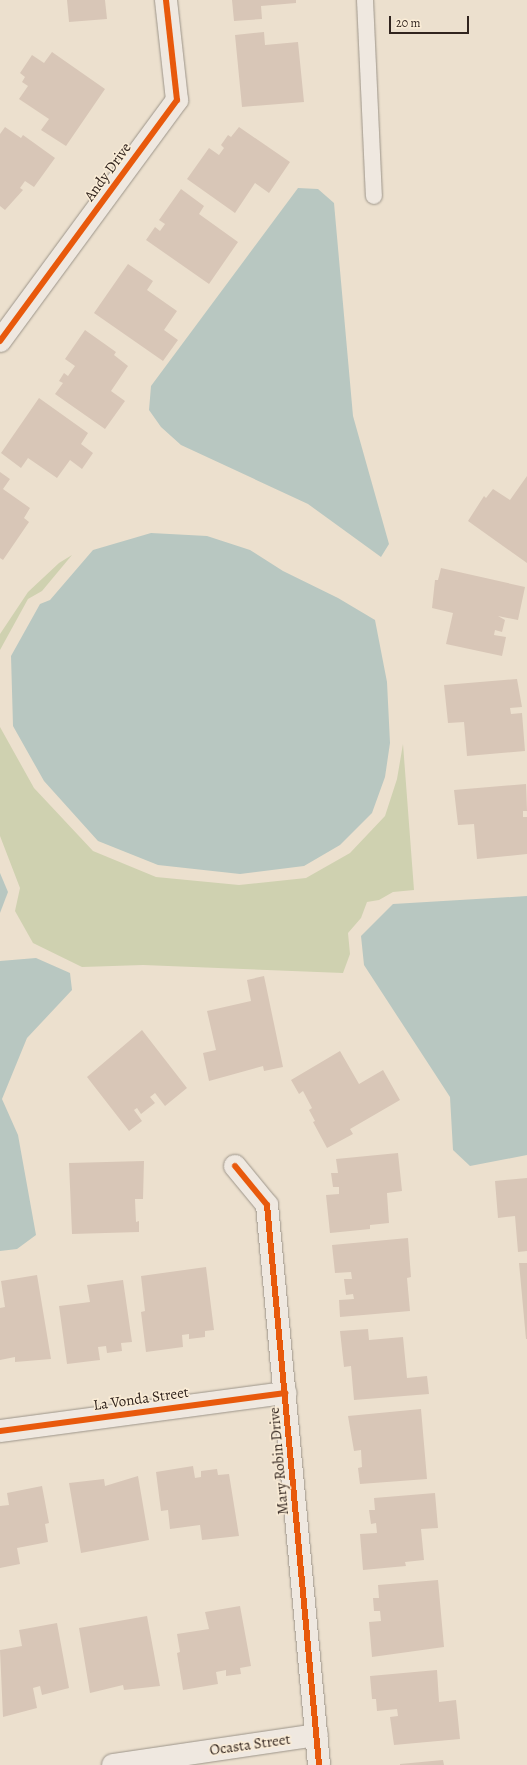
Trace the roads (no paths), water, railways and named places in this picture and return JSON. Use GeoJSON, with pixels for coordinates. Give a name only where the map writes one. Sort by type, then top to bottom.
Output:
{"type":"FeatureCollection","features":[{"type":"Feature","properties":{"kind":"street","name":"Andy Drive"},"geometry":{"type":"LineString","coordinates":[[0,341],[177,100],[166,0]]}},
{"type":"Feature","properties":{"kind":"street","name":"Mary Robin Drive"},"geometry":{"type":"LineString","coordinates":[[236,1166],[267,1205],[286,1392],[319,1765]]}},
{"type":"Feature","properties":{"kind":"street","name":"La Vonda Street"},"geometry":{"type":"LineString","coordinates":[[0,1431],[286,1392]]}},
{"type":"Feature","properties":{"kind":"street","name":"Ocasta Street"},"geometry":{"type":"LineString","coordinates":[[112,1765],[317,1735]]}},
{"type":"Feature","properties":{"kind":"lane"},"geometry":{"type":"LineString","coordinates":[[365,0],[374,196]]}}]}
